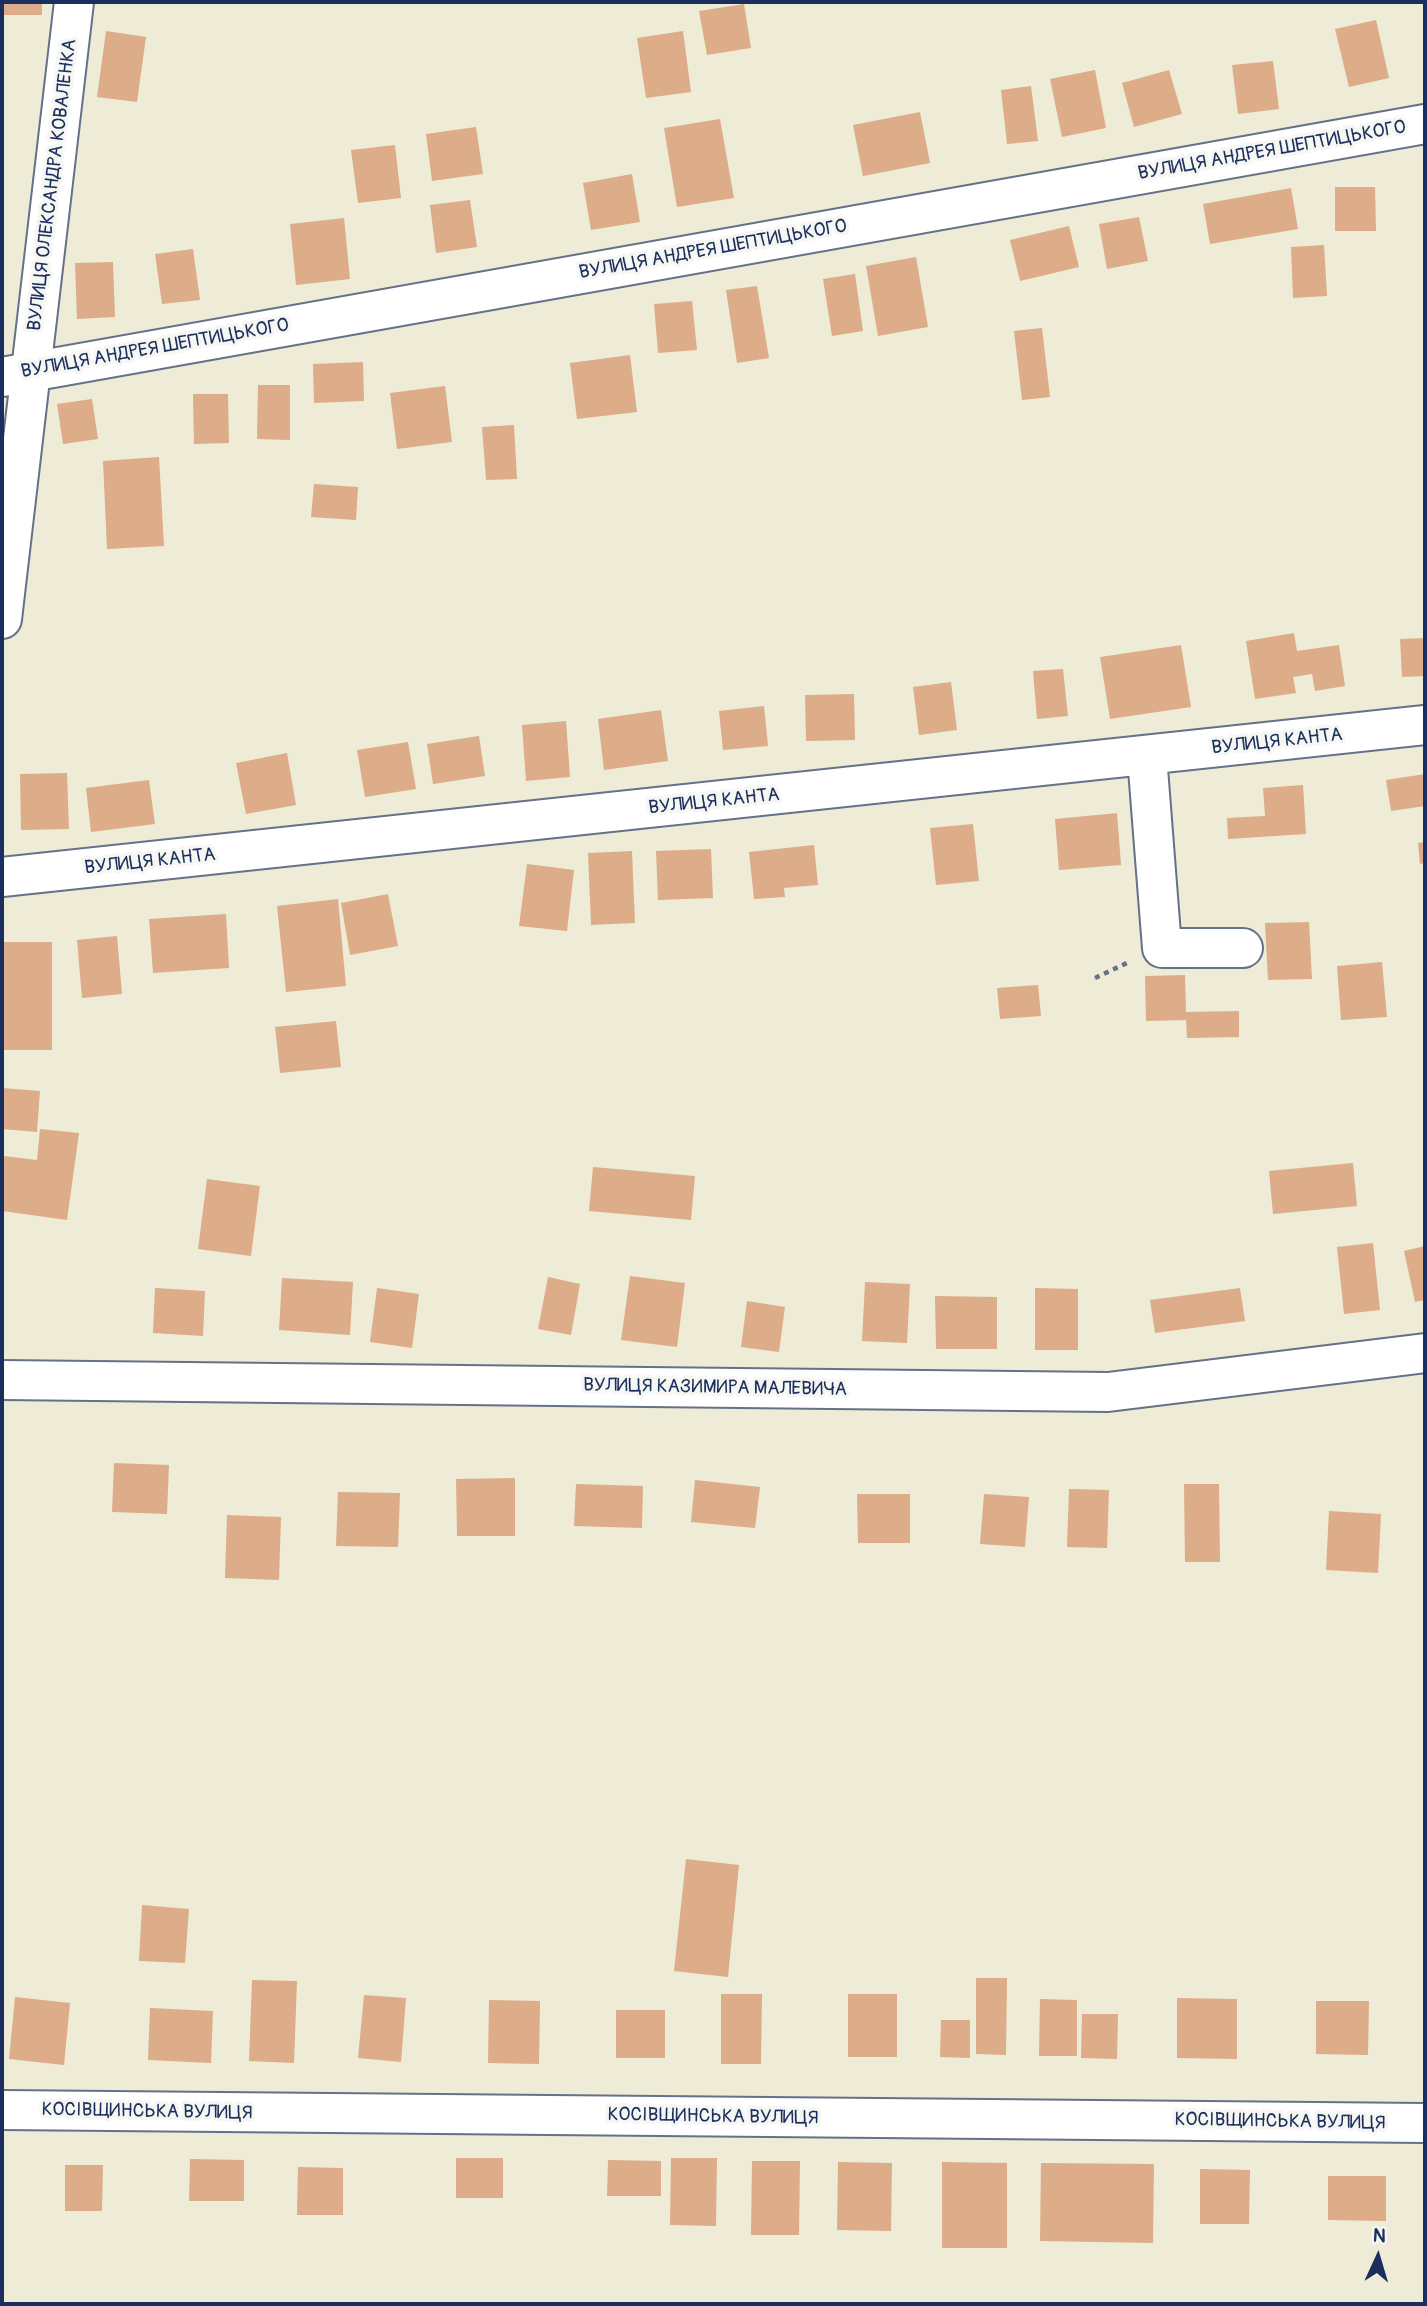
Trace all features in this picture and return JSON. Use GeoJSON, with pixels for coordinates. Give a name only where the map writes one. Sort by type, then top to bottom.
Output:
{"type":"FeatureCollection","features":[{"type":"Feature","properties":{"kind":"street","name":"ВУЛИЦЯ ОЛЕКСАНДРА КОВАЛЕНКА"},"geometry":{"type":"LineString","coordinates":[[2,619],[16,374],[74,2]]}},
{"type":"Feature","properties":{"kind":"street","name":"ВУЛИЦЯ АНДРЕЯ ШЕПТИЦЬКОГО"},"geometry":{"type":"LineString","coordinates":[[16,374],[1425,124]]}},
{"type":"Feature","properties":{"kind":"street","name":"ВУЛИЦЯ КАНТА"},"geometry":{"type":"LineString","coordinates":[[2,877],[1425,725]]}},
{"type":"Feature","properties":{"kind":"street"},"geometry":{"type":"LineString","coordinates":[[1147,756],[1162,948],[1243,948]]}},
{"type":"Feature","properties":{"kind":"street","name":"ВУЛИЦЯ КАЗИМИРА МАЛЕВИЧА"},"geometry":{"type":"LineString","coordinates":[[2,1380],[1108,1392],[1425,1353]]}},
{"type":"Feature","properties":{"kind":"street","name":"КОСІВЩИНСЬКА ВУЛИЦЯ"},"geometry":{"type":"LineString","coordinates":[[2,2110],[1425,2123]]}},
{"type":"Feature","properties":{"kind":"building"},"geometry":{"type":"Polygon","coordinates":[[[2,2],[42,2],[42,15],[2,15],[2,2]]]}},
{"type":"Feature","properties":{"kind":"building"},"geometry":{"type":"Polygon","coordinates":[[[744,4],[751,48],[707,55],[699,11],[744,4]]]}},
{"type":"Feature","properties":{"kind":"building"},"geometry":{"type":"Polygon","coordinates":[[[1376,20],[1389,78],[1349,87],[1335,29],[1376,20]]]}},
{"type":"Feature","properties":{"kind":"building"},"geometry":{"type":"Polygon","coordinates":[[[106,31],[146,37],[137,102],[97,97],[106,31]]]}},
{"type":"Feature","properties":{"kind":"building"},"geometry":{"type":"Polygon","coordinates":[[[683,31],[691,92],[646,98],[637,38],[683,31]]]}},
{"type":"Feature","properties":{"kind":"building"},"geometry":{"type":"Polygon","coordinates":[[[1273,61],[1279,109],[1238,114],[1232,65],[1273,61]]]}},
{"type":"Feature","properties":{"kind":"building"},"geometry":{"type":"Polygon","coordinates":[[[1095,70],[1106,128],[1062,137],[1050,79],[1095,70]]]}},
{"type":"Feature","properties":{"kind":"building"},"geometry":{"type":"Polygon","coordinates":[[[1169,70],[1182,114],[1134,127],[1122,83],[1169,70]]]}},
{"type":"Feature","properties":{"kind":"building"},"geometry":{"type":"Polygon","coordinates":[[[1031,86],[1038,141],[1007,144],[1001,90],[1031,86]]]}},
{"type":"Feature","properties":{"kind":"building"},"geometry":{"type":"Polygon","coordinates":[[[920,112],[930,163],[863,176],[853,125],[920,112]]]}},
{"type":"Feature","properties":{"kind":"building"},"geometry":{"type":"Polygon","coordinates":[[[720,119],[734,198],[677,207],[664,128],[720,119]]]}},
{"type":"Feature","properties":{"kind":"building"},"geometry":{"type":"Polygon","coordinates":[[[476,127],[483,174],[432,181],[426,134],[476,127]]]}},
{"type":"Feature","properties":{"kind":"building"},"geometry":{"type":"Polygon","coordinates":[[[395,145],[401,198],[358,203],[351,150],[395,145]]]}},
{"type":"Feature","properties":{"kind":"building"},"geometry":{"type":"Polygon","coordinates":[[[632,174],[640,222],[591,230],[583,183],[632,174]]]}},
{"type":"Feature","properties":{"kind":"building"},"geometry":{"type":"Polygon","coordinates":[[[1335,187],[1375,187],[1376,231],[1335,231],[1335,187]]]}},
{"type":"Feature","properties":{"kind":"building"},"geometry":{"type":"Polygon","coordinates":[[[1291,188],[1298,229],[1210,244],[1203,204],[1291,188]]]}},
{"type":"Feature","properties":{"kind":"building"},"geometry":{"type":"Polygon","coordinates":[[[470,200],[477,247],[436,253],[430,205],[470,200]]]}},
{"type":"Feature","properties":{"kind":"building"},"geometry":{"type":"Polygon","coordinates":[[[1139,217],[1148,261],[1107,269],[1099,224],[1139,217]]]}},
{"type":"Feature","properties":{"kind":"building"},"geometry":{"type":"Polygon","coordinates":[[[344,218],[350,279],[296,285],[290,224],[344,218]]]}},
{"type":"Feature","properties":{"kind":"building"},"geometry":{"type":"Polygon","coordinates":[[[1069,226],[1079,267],[1020,281],[1010,240],[1069,226]]]}},
{"type":"Feature","properties":{"kind":"building"},"geometry":{"type":"Polygon","coordinates":[[[1324,245],[1327,296],[1293,298],[1291,247],[1324,245]]]}},
{"type":"Feature","properties":{"kind":"building"},"geometry":{"type":"Polygon","coordinates":[[[193,249],[200,300],[162,304],[155,254],[193,249]]]}},
{"type":"Feature","properties":{"kind":"building"},"geometry":{"type":"Polygon","coordinates":[[[916,257],[928,327],[878,336],[866,266],[916,257]]]}},
{"type":"Feature","properties":{"kind":"building"},"geometry":{"type":"Polygon","coordinates":[[[113,262],[115,317],[77,319],[75,263],[113,262]]]}},
{"type":"Feature","properties":{"kind":"building"},"geometry":{"type":"Polygon","coordinates":[[[855,274],[863,331],[832,336],[823,279],[855,274]]]}},
{"type":"Feature","properties":{"kind":"building"},"geometry":{"type":"Polygon","coordinates":[[[757,286],[769,358],[737,363],[726,290],[757,286]]]}},
{"type":"Feature","properties":{"kind":"building"},"geometry":{"type":"Polygon","coordinates":[[[692,301],[697,350],[658,353],[654,304],[692,301]]]}},
{"type":"Feature","properties":{"kind":"building"},"geometry":{"type":"Polygon","coordinates":[[[1042,328],[1050,397],[1022,400],[1014,331],[1042,328]]]}},
{"type":"Feature","properties":{"kind":"building"},"geometry":{"type":"Polygon","coordinates":[[[630,355],[637,412],[577,419],[570,363],[630,355]]]}},
{"type":"Feature","properties":{"kind":"building"},"geometry":{"type":"Polygon","coordinates":[[[363,362],[364,401],[314,403],[313,364],[363,362]]]}},
{"type":"Feature","properties":{"kind":"building"},"geometry":{"type":"Polygon","coordinates":[[[258,385],[290,385],[290,440],[257,439],[258,385]]]}},
{"type":"Feature","properties":{"kind":"building"},"geometry":{"type":"Polygon","coordinates":[[[445,386],[452,442],[397,449],[390,393],[445,386]]]}},
{"type":"Feature","properties":{"kind":"building"},"geometry":{"type":"Polygon","coordinates":[[[193,394],[228,394],[229,443],[194,444],[193,394]]]}},
{"type":"Feature","properties":{"kind":"building"},"geometry":{"type":"Polygon","coordinates":[[[92,399],[98,439],[63,444],[57,404],[92,399]]]}},
{"type":"Feature","properties":{"kind":"building"},"geometry":{"type":"Polygon","coordinates":[[[514,425],[517,479],[486,480],[482,427],[514,425]]]}},
{"type":"Feature","properties":{"kind":"building"},"geometry":{"type":"Polygon","coordinates":[[[159,457],[164,546],[107,549],[103,461],[159,457]]]}},
{"type":"Feature","properties":{"kind":"building"},"geometry":{"type":"Polygon","coordinates":[[[314,484],[358,487],[356,520],[311,517],[314,484]]]}},
{"type":"Feature","properties":{"kind":"building"},"geometry":{"type":"Polygon","coordinates":[[[1294,633],[1297,651],[1339,645],[1345,686],[1315,691],[1312,674],[1293,677],[1296,693],[1255,699],[1246,641],[1294,633]]]}},
{"type":"Feature","properties":{"kind":"building"},"geometry":{"type":"Polygon","coordinates":[[[1425,638],[1425,676],[1402,677],[1400,639],[1425,638]]]}},
{"type":"Feature","properties":{"kind":"building"},"geometry":{"type":"Polygon","coordinates":[[[1181,645],[1191,707],[1110,719],[1100,657],[1181,645]]]}},
{"type":"Feature","properties":{"kind":"building"},"geometry":{"type":"Polygon","coordinates":[[[1063,669],[1068,716],[1037,719],[1033,671],[1063,669]]]}},
{"type":"Feature","properties":{"kind":"building"},"geometry":{"type":"Polygon","coordinates":[[[951,682],[957,730],[919,735],[913,687],[951,682]]]}},
{"type":"Feature","properties":{"kind":"building"},"geometry":{"type":"Polygon","coordinates":[[[854,694],[855,740],[806,741],[805,695],[854,694]]]}},
{"type":"Feature","properties":{"kind":"building"},"geometry":{"type":"Polygon","coordinates":[[[764,706],[768,746],[723,750],[719,711],[764,706]]]}},
{"type":"Feature","properties":{"kind":"building"},"geometry":{"type":"Polygon","coordinates":[[[661,710],[668,761],[604,770],[598,719],[661,710]]]}},
{"type":"Feature","properties":{"kind":"building"},"geometry":{"type":"Polygon","coordinates":[[[566,721],[570,777],[526,781],[522,725],[566,721]]]}},
{"type":"Feature","properties":{"kind":"building"},"geometry":{"type":"Polygon","coordinates":[[[479,736],[485,776],[433,784],[427,744],[479,736]]]}},
{"type":"Feature","properties":{"kind":"building"},"geometry":{"type":"Polygon","coordinates":[[[408,742],[416,789],[365,797],[357,750],[408,742]]]}},
{"type":"Feature","properties":{"kind":"building"},"geometry":{"type":"Polygon","coordinates":[[[287,753],[296,805],[246,814],[236,763],[287,753]]]}},
{"type":"Feature","properties":{"kind":"building"},"geometry":{"type":"Polygon","coordinates":[[[67,773],[69,829],[21,830],[20,774],[67,773]]]}},
{"type":"Feature","properties":{"kind":"building"},"geometry":{"type":"Polygon","coordinates":[[[1425,774],[1425,806],[1391,811],[1386,780],[1425,774]]]}},
{"type":"Feature","properties":{"kind":"building"},"geometry":{"type":"Polygon","coordinates":[[[149,780],[155,824],[91,832],[86,788],[149,780]]]}},
{"type":"Feature","properties":{"kind":"building"},"geometry":{"type":"Polygon","coordinates":[[[1303,785],[1306,834],[1228,839],[1227,818],[1265,816],[1263,788],[1303,785]]]}},
{"type":"Feature","properties":{"kind":"building"},"geometry":{"type":"Polygon","coordinates":[[[1117,813],[1121,865],[1059,870],[1055,819],[1117,813]]]}},
{"type":"Feature","properties":{"kind":"building"},"geometry":{"type":"Polygon","coordinates":[[[973,824],[979,881],[936,885],[930,828],[973,824]]]}},
{"type":"Feature","properties":{"kind":"building"},"geometry":{"type":"Polygon","coordinates":[[[1425,842],[1425,863],[1420,864],[1418,843],[1425,842]]]}},
{"type":"Feature","properties":{"kind":"building"},"geometry":{"type":"Polygon","coordinates":[[[814,845],[818,885],[784,888],[785,897],[754,899],[749,852],[814,845]]]}},
{"type":"Feature","properties":{"kind":"building"},"geometry":{"type":"Polygon","coordinates":[[[711,849],[713,898],[658,900],[656,851],[711,849]]]}},
{"type":"Feature","properties":{"kind":"building"},"geometry":{"type":"Polygon","coordinates":[[[632,851],[635,923],[591,925],[588,853],[632,851]]]}},
{"type":"Feature","properties":{"kind":"building"},"geometry":{"type":"Polygon","coordinates":[[[527,864],[574,870],[567,931],[519,926],[527,864]]]}},
{"type":"Feature","properties":{"kind":"building"},"geometry":{"type":"Polygon","coordinates":[[[388,894],[398,946],[350,955],[341,903],[388,894]]]}},
{"type":"Feature","properties":{"kind":"building"},"geometry":{"type":"Polygon","coordinates":[[[338,899],[346,986],[286,992],[277,906],[338,899]]]}},
{"type":"Feature","properties":{"kind":"building"},"geometry":{"type":"Polygon","coordinates":[[[226,914],[229,968],[153,973],[149,919],[226,914]]]}},
{"type":"Feature","properties":{"kind":"building"},"geometry":{"type":"Polygon","coordinates":[[[1309,922],[1312,979],[1268,980],[1265,923],[1309,922]]]}},
{"type":"Feature","properties":{"kind":"building"},"geometry":{"type":"Polygon","coordinates":[[[117,936],[122,994],[82,998],[77,940],[117,936]]]}},
{"type":"Feature","properties":{"kind":"building"},"geometry":{"type":"Polygon","coordinates":[[[2,942],[52,942],[52,1050],[2,1050],[2,942]]]}},
{"type":"Feature","properties":{"kind":"building"},"geometry":{"type":"Polygon","coordinates":[[[1382,962],[1387,1017],[1341,1020],[1337,966],[1382,962]]]}},
{"type":"Feature","properties":{"kind":"building"},"geometry":{"type":"Polygon","coordinates":[[[1185,975],[1186,1012],[1239,1011],[1239,1037],[1187,1038],[1186,1020],[1146,1021],[1145,976],[1185,975]]]}},
{"type":"Feature","properties":{"kind":"building"},"geometry":{"type":"Polygon","coordinates":[[[1038,985],[1041,1016],[1000,1019],[997,988],[1038,985]]]}},
{"type":"Feature","properties":{"kind":"building"},"geometry":{"type":"Polygon","coordinates":[[[336,1021],[341,1067],[280,1073],[275,1027],[336,1021]]]}},
{"type":"Feature","properties":{"kind":"building"},"geometry":{"type":"Polygon","coordinates":[[[2,1088],[40,1091],[37,1132],[2,1129],[2,1088]]]}},
{"type":"Feature","properties":{"kind":"building"},"geometry":{"type":"Polygon","coordinates":[[[40,1129],[79,1133],[67,1220],[2,1211],[4,1156],[37,1160],[40,1129]]]}},
{"type":"Feature","properties":{"kind":"building"},"geometry":{"type":"Polygon","coordinates":[[[1353,1163],[1357,1206],[1273,1214],[1269,1171],[1353,1163]]]}},
{"type":"Feature","properties":{"kind":"building"},"geometry":{"type":"Polygon","coordinates":[[[593,1167],[695,1176],[691,1220],[589,1211],[593,1167]]]}},
{"type":"Feature","properties":{"kind":"building"},"geometry":{"type":"Polygon","coordinates":[[[207,1179],[260,1186],[251,1256],[198,1249],[207,1179]]]}},
{"type":"Feature","properties":{"kind":"building"},"geometry":{"type":"Polygon","coordinates":[[[1373,1243],[1380,1310],[1344,1314],[1337,1247],[1373,1243]]]}},
{"type":"Feature","properties":{"kind":"building"},"geometry":{"type":"Polygon","coordinates":[[[1425,1246],[1425,1300],[1415,1302],[1404,1251],[1425,1246]]]}},
{"type":"Feature","properties":{"kind":"building"},"geometry":{"type":"Polygon","coordinates":[[[630,1276],[685,1283],[677,1347],[621,1340],[630,1276]]]}},
{"type":"Feature","properties":{"kind":"building"},"geometry":{"type":"Polygon","coordinates":[[[548,1277],[580,1284],[571,1335],[538,1329],[548,1277]]]}},
{"type":"Feature","properties":{"kind":"building"},"geometry":{"type":"Polygon","coordinates":[[[282,1278],[353,1282],[350,1335],[279,1330],[282,1278]]]}},
{"type":"Feature","properties":{"kind":"building"},"geometry":{"type":"Polygon","coordinates":[[[865,1282],[910,1284],[907,1343],[862,1341],[865,1282]]]}},
{"type":"Feature","properties":{"kind":"building"},"geometry":{"type":"Polygon","coordinates":[[[155,1288],[205,1291],[203,1336],[153,1333],[155,1288]]]}},
{"type":"Feature","properties":{"kind":"building"},"geometry":{"type":"Polygon","coordinates":[[[377,1288],[419,1294],[412,1348],[370,1342],[377,1288]]]}},
{"type":"Feature","properties":{"kind":"building"},"geometry":{"type":"Polygon","coordinates":[[[1035,1288],[1078,1289],[1078,1350],[1035,1350],[1035,1288]]]}},
{"type":"Feature","properties":{"kind":"building"},"geometry":{"type":"Polygon","coordinates":[[[1240,1288],[1245,1321],[1155,1333],[1150,1300],[1240,1288]]]}},
{"type":"Feature","properties":{"kind":"building"},"geometry":{"type":"Polygon","coordinates":[[[935,1296],[997,1297],[997,1349],[936,1349],[935,1296]]]}},
{"type":"Feature","properties":{"kind":"building"},"geometry":{"type":"Polygon","coordinates":[[[747,1301],[785,1307],[779,1352],[741,1347],[747,1301]]]}},
{"type":"Feature","properties":{"kind":"building"},"geometry":{"type":"Polygon","coordinates":[[[114,1463],[169,1465],[167,1514],[112,1512],[114,1463]]]}},
{"type":"Feature","properties":{"kind":"building"},"geometry":{"type":"Polygon","coordinates":[[[515,1478],[515,1536],[457,1536],[456,1479],[515,1478]]]}},
{"type":"Feature","properties":{"kind":"building"},"geometry":{"type":"Polygon","coordinates":[[[695,1480],[760,1487],[755,1528],[691,1522],[695,1480]]]}},
{"type":"Feature","properties":{"kind":"building"},"geometry":{"type":"Polygon","coordinates":[[[576,1484],[643,1486],[642,1528],[574,1526],[576,1484]]]}},
{"type":"Feature","properties":{"kind":"building"},"geometry":{"type":"Polygon","coordinates":[[[1184,1484],[1219,1484],[1220,1562],[1185,1562],[1184,1484]]]}},
{"type":"Feature","properties":{"kind":"building"},"geometry":{"type":"Polygon","coordinates":[[[1069,1489],[1109,1490],[1107,1548],[1067,1547],[1069,1489]]]}},
{"type":"Feature","properties":{"kind":"building"},"geometry":{"type":"Polygon","coordinates":[[[338,1492],[400,1493],[398,1547],[336,1546],[338,1492]]]}},
{"type":"Feature","properties":{"kind":"building"},"geometry":{"type":"Polygon","coordinates":[[[857,1494],[910,1494],[910,1543],[858,1543],[857,1494]]]}},
{"type":"Feature","properties":{"kind":"building"},"geometry":{"type":"Polygon","coordinates":[[[984,1494],[1029,1497],[1025,1547],[980,1544],[984,1494]]]}},
{"type":"Feature","properties":{"kind":"building"},"geometry":{"type":"Polygon","coordinates":[[[1329,1511],[1381,1514],[1378,1573],[1326,1570],[1329,1511]]]}},
{"type":"Feature","properties":{"kind":"building"},"geometry":{"type":"Polygon","coordinates":[[[227,1515],[281,1517],[279,1580],[225,1578],[227,1515]]]}},
{"type":"Feature","properties":{"kind":"building"},"geometry":{"type":"Polygon","coordinates":[[[686,1859],[739,1865],[728,1977],[674,1971],[686,1859]]]}},
{"type":"Feature","properties":{"kind":"building"},"geometry":{"type":"Polygon","coordinates":[[[142,1905],[189,1909],[185,1963],[139,1961],[142,1905]]]}},
{"type":"Feature","properties":{"kind":"building"},"geometry":{"type":"Polygon","coordinates":[[[976,1978],[1007,1978],[1006,2055],[976,2054],[976,1978]]]}},
{"type":"Feature","properties":{"kind":"building"},"geometry":{"type":"Polygon","coordinates":[[[252,1980],[297,1981],[294,2063],[249,2061],[252,1980]]]}},
{"type":"Feature","properties":{"kind":"building"},"geometry":{"type":"Polygon","coordinates":[[[721,1994],[762,1994],[761,2064],[721,2064],[721,1994]]]}},
{"type":"Feature","properties":{"kind":"building"},"geometry":{"type":"Polygon","coordinates":[[[848,1994],[897,1994],[897,2057],[848,2057],[848,1994]]]}},
{"type":"Feature","properties":{"kind":"building"},"geometry":{"type":"Polygon","coordinates":[[[364,1995],[406,1998],[401,2062],[358,2058],[364,1995]]]}},
{"type":"Feature","properties":{"kind":"building"},"geometry":{"type":"Polygon","coordinates":[[[15,1997],[70,2003],[64,2065],[9,2059],[15,1997]]]}},
{"type":"Feature","properties":{"kind":"building"},"geometry":{"type":"Polygon","coordinates":[[[1177,1998],[1237,1999],[1237,2059],[1177,2058],[1177,1998]]]}},
{"type":"Feature","properties":{"kind":"building"},"geometry":{"type":"Polygon","coordinates":[[[1040,1999],[1077,2000],[1077,2056],[1039,2056],[1040,1999]]]}},
{"type":"Feature","properties":{"kind":"building"},"geometry":{"type":"Polygon","coordinates":[[[489,2000],[540,2001],[539,2064],[488,2063],[489,2000]]]}},
{"type":"Feature","properties":{"kind":"building"},"geometry":{"type":"Polygon","coordinates":[[[1316,2001],[1369,2001],[1368,2055],[1316,2054],[1316,2001]]]}},
{"type":"Feature","properties":{"kind":"building"},"geometry":{"type":"Polygon","coordinates":[[[150,2008],[213,2011],[211,2063],[148,2060],[150,2008]]]}},
{"type":"Feature","properties":{"kind":"building"},"geometry":{"type":"Polygon","coordinates":[[[616,2010],[665,2010],[665,2058],[616,2058],[616,2010]]]}},
{"type":"Feature","properties":{"kind":"building"},"geometry":{"type":"Polygon","coordinates":[[[1082,2014],[1118,2014],[1117,2059],[1081,2058],[1082,2014]]]}},
{"type":"Feature","properties":{"kind":"building"},"geometry":{"type":"Polygon","coordinates":[[[941,2020],[970,2020],[970,2058],[940,2057],[941,2020]]]}},
{"type":"Feature","properties":{"kind":"building"},"geometry":{"type":"Polygon","coordinates":[[[456,2158],[503,2158],[503,2198],[456,2198],[456,2158]]]}},
{"type":"Feature","properties":{"kind":"building"},"geometry":{"type":"Polygon","coordinates":[[[671,2158],[717,2158],[716,2226],[670,2225],[671,2158]]]}},
{"type":"Feature","properties":{"kind":"building"},"geometry":{"type":"Polygon","coordinates":[[[190,2159],[244,2160],[244,2201],[189,2201],[190,2159]]]}},
{"type":"Feature","properties":{"kind":"building"},"geometry":{"type":"Polygon","coordinates":[[[608,2160],[661,2161],[661,2196],[607,2196],[608,2160]]]}},
{"type":"Feature","properties":{"kind":"building"},"geometry":{"type":"Polygon","coordinates":[[[752,2161],[800,2161],[799,2235],[751,2235],[752,2161]]]}},
{"type":"Feature","properties":{"kind":"building"},"geometry":{"type":"Polygon","coordinates":[[[838,2162],[892,2163],[891,2231],[837,2230],[838,2162]]]}},
{"type":"Feature","properties":{"kind":"building"},"geometry":{"type":"Polygon","coordinates":[[[942,2162],[1007,2163],[1007,2248],[942,2248],[942,2162]]]}},
{"type":"Feature","properties":{"kind":"building"},"geometry":{"type":"Polygon","coordinates":[[[1041,2163],[1154,2164],[1153,2243],[1040,2241],[1041,2163]]]}},
{"type":"Feature","properties":{"kind":"building"},"geometry":{"type":"Polygon","coordinates":[[[65,2165],[103,2165],[102,2211],[65,2211],[65,2165]]]}},
{"type":"Feature","properties":{"kind":"building"},"geometry":{"type":"Polygon","coordinates":[[[298,2167],[343,2168],[343,2215],[297,2215],[298,2167]]]}},
{"type":"Feature","properties":{"kind":"building"},"geometry":{"type":"Polygon","coordinates":[[[1200,2169],[1250,2170],[1249,2224],[1200,2224],[1200,2169]]]}},
{"type":"Feature","properties":{"kind":"building"},"geometry":{"type":"Polygon","coordinates":[[[1328,2176],[1386,2176],[1386,2221],[1328,2220],[1328,2176]]]}}]}
